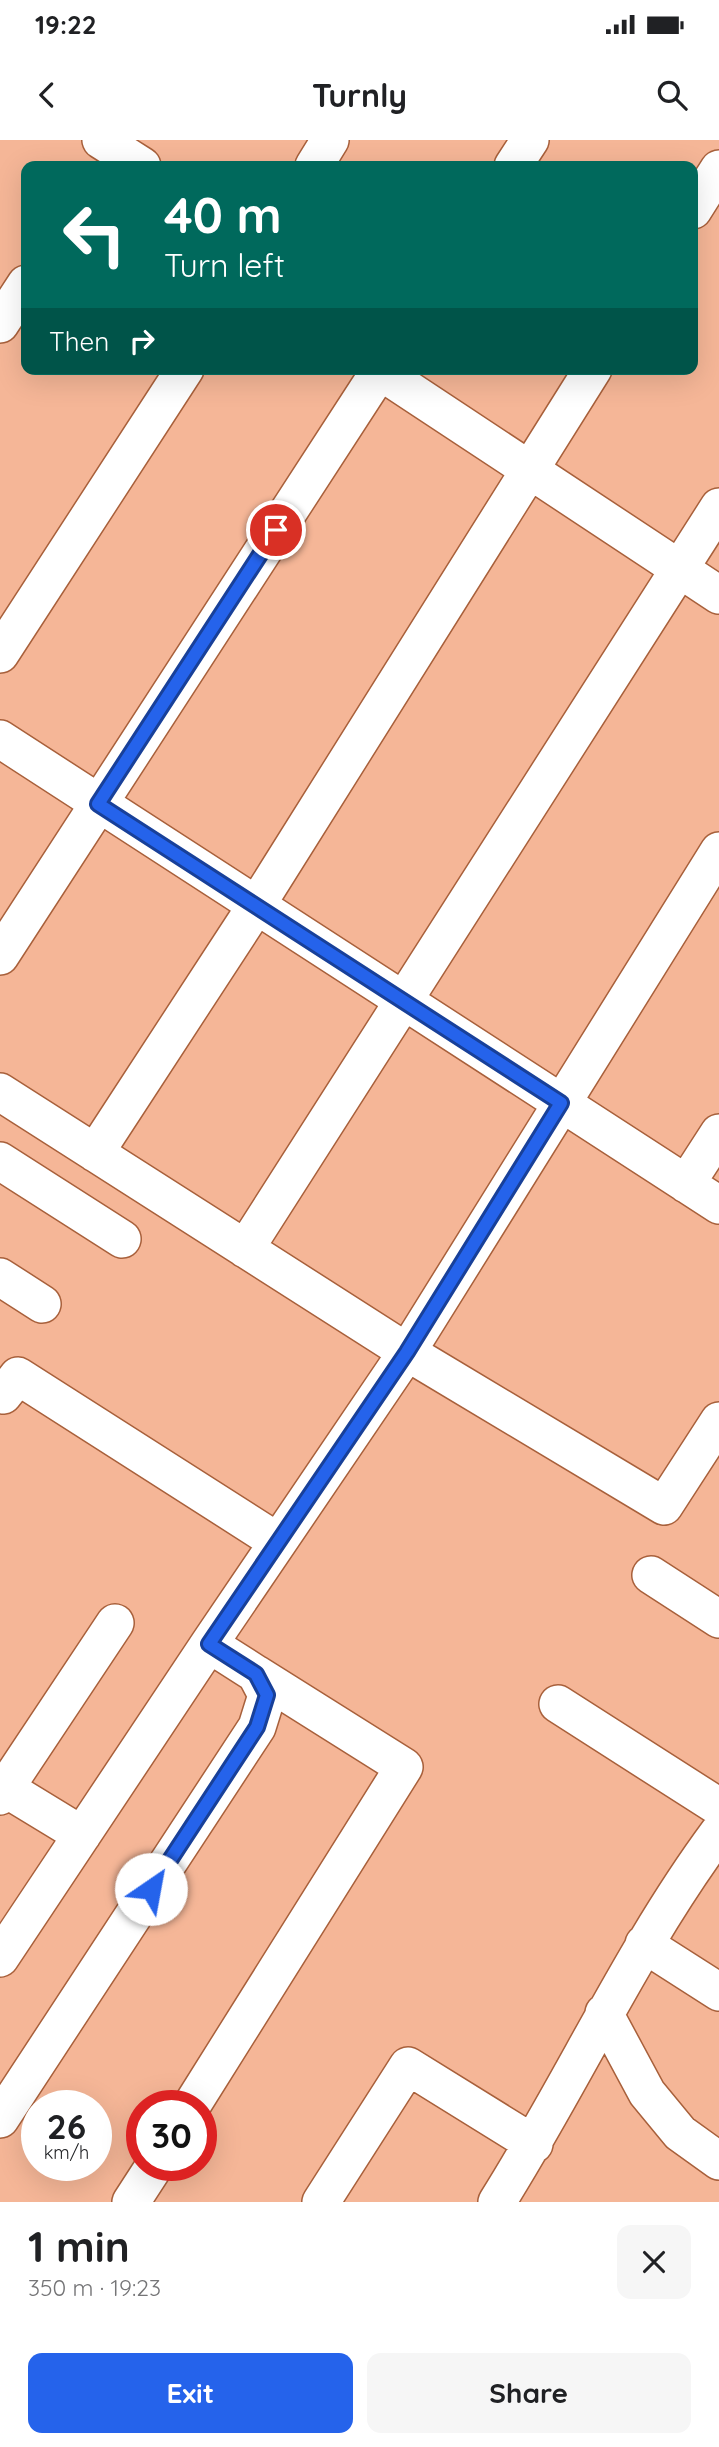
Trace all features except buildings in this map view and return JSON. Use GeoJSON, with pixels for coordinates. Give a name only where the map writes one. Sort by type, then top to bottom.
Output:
{"type":"FeatureCollection","features":[{"type":"Feature","properties":{"kind":"street"},"geometry":{"type":"LineString","coordinates":[[317,161],[330,140]]}},
{"type":"Feature","properties":{"kind":"street"},"geometry":{"type":"LineString","coordinates":[[516,161],[530,140]]}},
{"type":"Feature","properties":{"kind":"street"},"geometry":{"type":"LineString","coordinates":[[698,202],[719,169]]}},
{"type":"Feature","properties":{"kind":"street"},"geometry":{"type":"LineString","coordinates":[[0,324],[21,292]]}},
{"type":"Feature","properties":{"kind":"street"},"geometry":{"type":"LineString","coordinates":[[0,654],[181,375]]}},
{"type":"Feature","properties":{"kind":"street"},"geometry":{"type":"LineString","coordinates":[[0,956],[378,375]]}},
{"type":"Feature","properties":{"kind":"street"},"geometry":{"type":"LineString","coordinates":[[389,375],[719,595]]}},
{"type":"Feature","properties":{"kind":"street"},"geometry":{"type":"LineString","coordinates":[[95,1153],[256,906],[589,375]]}},
{"type":"Feature","properties":{"kind":"street"},"geometry":{"type":"LineString","coordinates":[[245,1249],[719,507]]}},
{"type":"Feature","properties":{"kind":"street"},"geometry":{"type":"LineString","coordinates":[[0,739],[719,1205]]}},
{"type":"Feature","properties":{"kind":"street"},"geometry":{"type":"LineString","coordinates":[[0,1958],[407,1352],[719,851]]}},
{"type":"Feature","properties":{"kind":"street"},"geometry":{"type":"LineString","coordinates":[[0,1092],[407,1352],[664,1506],[717,1430]]}},
{"type":"Feature","properties":{"kind":"street"},"geometry":{"type":"LineString","coordinates":[[686,1184],[719,1133]]}},
{"type":"Feature","properties":{"kind":"street"},"geometry":{"type":"LineString","coordinates":[[0,1161],[122,1239]]}},
{"type":"Feature","properties":{"kind":"street"},"geometry":{"type":"LineString","coordinates":[[0,1277],[42,1304]]}},
{"type":"Feature","properties":{"kind":"street"},"geometry":{"type":"LineString","coordinates":[[0,1393],[4,1395],[18,1376],[278,1542]]}},
{"type":"Feature","properties":{"kind":"street"},"geometry":{"type":"LineString","coordinates":[[651,1575],[719,1619]]}},
{"type":"Feature","properties":{"kind":"street"},"geometry":{"type":"LineString","coordinates":[[82,1835],[2,1790],[115,1623]]}},
{"type":"Feature","properties":{"kind":"street"},"geometry":{"type":"LineString","coordinates":[[201,2090],[404,1767],[209,1644]]}},
{"type":"Feature","properties":{"kind":"street"},"geometry":{"type":"LineString","coordinates":[[0,2119],[257,1727],[267,1695],[256,1674]]}},
{"type":"Feature","properties":{"kind":"street"},"geometry":{"type":"LineString","coordinates":[[558,1704],[719,1807]]}},
{"type":"Feature","properties":{"kind":"street"},"geometry":{"type":"LineString","coordinates":[[497,2202],[534,2144],[644,1944],[685,1878],[719,1832]]}},
{"type":"Feature","properties":{"kind":"street"},"geometry":{"type":"LineString","coordinates":[[644,1944],[719,1992]]}},
{"type":"Feature","properties":{"kind":"street"},"geometry":{"type":"LineString","coordinates":[[604,2013],[647,2094],[680,2133],[719,2161]]}},
{"type":"Feature","properties":{"kind":"street"},"geometry":{"type":"LineString","coordinates":[[321,2202],[408,2066],[534,2144]]}},
{"type":"Feature","properties":{"kind":"street"},"geometry":{"type":"LineString","coordinates":[[131,2202],[145,2181]]}},
{"type":"Feature","properties":{"kind":"route"},"geometry":{"type":"LineString","coordinates":[[151,1889],[257,1727],[267,1695],[256,1674],[209,1644],[407,1352],[561,1103],[98,804],[276,530]]}}]}
